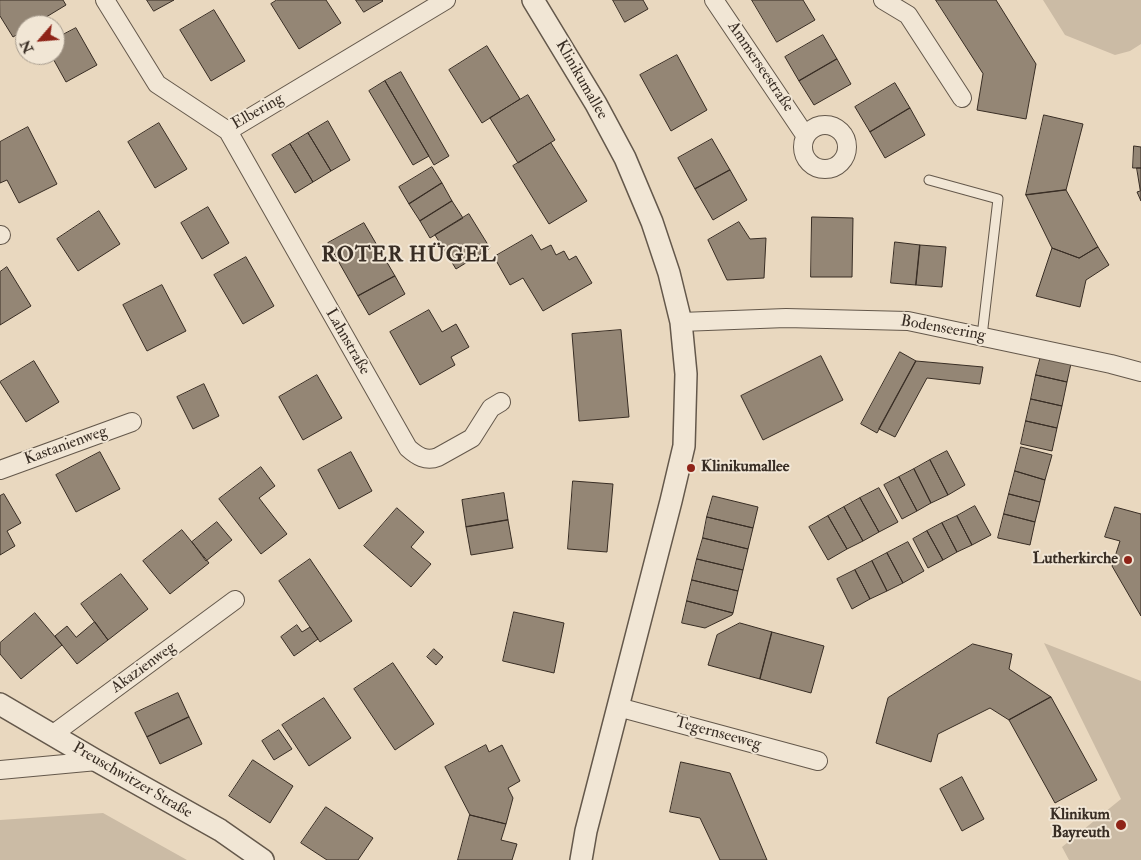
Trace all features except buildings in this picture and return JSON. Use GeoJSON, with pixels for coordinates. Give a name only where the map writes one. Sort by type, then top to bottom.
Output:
{"type":"FeatureCollection","features":[{"type":"Feature","properties":{"kind":"street","name":"Elbering"},"geometry":{"type":"LineString","coordinates":[[105,0],[157,84],[228,131],[446,0]]}},
{"type":"Feature","properties":{"kind":"street","name":"Klinikumallee"},"geometry":{"type":"LineString","coordinates":[[533,0],[596,104],[625,158],[652,222],[669,273],[681,322],[686,374],[684,446],[672,501],[586,831],[581,860]]}},
{"type":"Feature","properties":{"kind":"street","name":"Ammerseestraße"},"geometry":{"type":"LineString","coordinates":[[714,0],[805,135]]}},
{"type":"Feature","properties":{"kind":"street"},"geometry":{"type":"LineString","coordinates":[[883,0],[908,15],[962,98]]}},
{"type":"Feature","properties":{"kind":"street","name":"Lahnstraße"},"geometry":{"type":"LineString","coordinates":[[228,131],[408,448],[419,456],[434,459],[472,438],[491,408],[501,402]]}},
{"type":"Feature","properties":{"kind":"street","name":"Bodenseering"},"geometry":{"type":"LineString","coordinates":[[681,322],[786,318],[908,321],[1141,372]]}},
{"type":"Feature","properties":{"kind":"street","name":"Kastanienweg"},"geometry":{"type":"LineString","coordinates":[[0,470],[132,422]]}},
{"type":"Feature","properties":{"kind":"street","name":"Akazienweg"},"geometry":{"type":"LineString","coordinates":[[52,735],[235,600]]}},
{"type":"Feature","properties":{"kind":"street","name":"Preuschwitzer Straße"},"geometry":{"type":"LineString","coordinates":[[0,704],[220,830],[263,860]]}},
{"type":"Feature","properties":{"kind":"street","name":"Tegernseeweg"},"geometry":{"type":"LineString","coordinates":[[618,707],[818,761]]}},
{"type":"Feature","properties":{"kind":"street"},"geometry":{"type":"LineString","coordinates":[[0,770],[97,761]]}},
{"type":"Feature","properties":{"kind":"lane"},"geometry":{"type":"LineString","coordinates":[[929,180],[998,199],[982,336]]}},
{"type":"Feature","properties":{"kind":"shaded area"},"geometry":{"type":"Polygon","coordinates":[[[1043,0],[1141,0],[1141,44],[1130,51],[1115,55],[1065,35],[1043,0]]]}},
{"type":"Feature","properties":{"kind":"shaded area"},"geometry":{"type":"Polygon","coordinates":[[[1044,643],[1141,681],[1141,860],[1069,860],[1062,847],[1121,799],[1044,643]]]}},
{"type":"Feature","properties":{"kind":"shaded area"},"geometry":{"type":"Polygon","coordinates":[[[103,813],[187,860],[0,860],[0,820],[103,813]]]}},
{"type":"Feature","properties":{"kind":"place","name":"Klinikumallee"},"geometry":{"type":"Point","coordinates":[691,468]}},
{"type":"Feature","properties":{"kind":"place","name":"Lutherkirche"},"geometry":{"type":"Point","coordinates":[1128,560]}},
{"type":"Feature","properties":{"kind":"place","name":"Klinikum Bayreuth"},"geometry":{"type":"Point","coordinates":[1121,825]}},
{"type":"Feature","properties":{"kind":"district","name":"ROTER HÜGEL"},"geometry":{"type":"Point","coordinates":[409,256]}}]}
